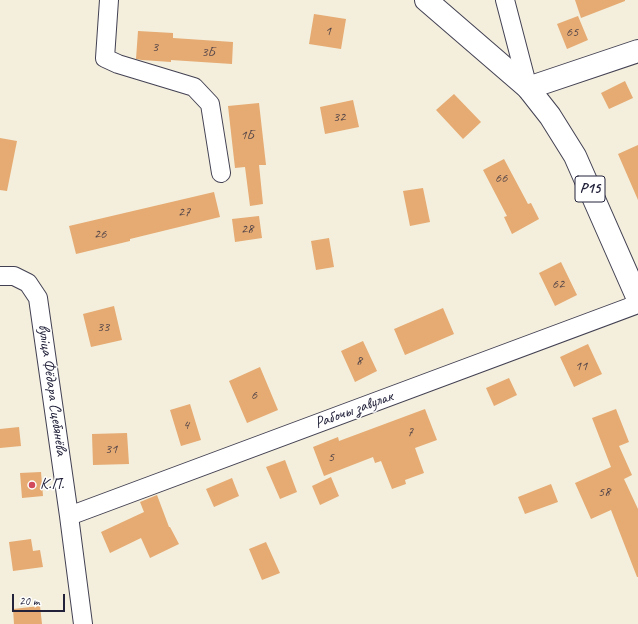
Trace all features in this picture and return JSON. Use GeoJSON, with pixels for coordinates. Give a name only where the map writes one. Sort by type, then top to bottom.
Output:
{"type":"FeatureCollection","features":[{"type":"Feature","properties":{"kind":"main road","name":"Р15"},"geometry":{"type":"LineString","coordinates":[[426,0],[528,88],[550,116],[575,156],[638,299]]}},
{"type":"Feature","properties":{"kind":"main road"},"geometry":{"type":"LineString","coordinates":[[528,88],[638,51]]}},
{"type":"Feature","properties":{"kind":"street"},"geometry":{"type":"LineString","coordinates":[[110,0],[105,58],[118,64],[194,87],[210,104],[221,173]]}},
{"type":"Feature","properties":{"kind":"street"},"geometry":{"type":"LineString","coordinates":[[504,0],[528,88]]}},
{"type":"Feature","properties":{"kind":"street","name":"вуліца Фёдара Сцебянёва"},"geometry":{"type":"LineString","coordinates":[[0,276],[14,276],[28,283],[38,298],[83,624]]}},
{"type":"Feature","properties":{"kind":"street","name":"Рабочы завулак"},"geometry":{"type":"LineString","coordinates":[[69,516],[638,304]]}},
{"type":"Feature","properties":{"kind":"building"},"geometry":{"type":"Polygon","coordinates":[[[575,0],[625,0],[625,1],[581,18],[575,0]]]}},
{"type":"Feature","properties":{"kind":"building"},"geometry":{"type":"Polygon","coordinates":[[[314,14],[346,19],[341,49],[309,44],[314,14]]]}},
{"type":"Feature","properties":{"kind":"building"},"geometry":{"type":"Polygon","coordinates":[[[578,16],[588,40],[567,49],[557,24],[578,16]]]}},
{"type":"Feature","properties":{"kind":"building"},"geometry":{"type":"Polygon","coordinates":[[[138,31],[173,33],[173,38],[233,42],[232,64],[136,59],[138,31]]]}},
{"type":"Feature","properties":{"kind":"building"},"geometry":{"type":"Polygon","coordinates":[[[625,81],[633,98],[609,109],[601,93],[625,81]]]}},
{"type":"Feature","properties":{"kind":"building"},"geometry":{"type":"Polygon","coordinates":[[[454,94],[481,122],[463,139],[436,110],[454,94]]]}},
{"type":"Feature","properties":{"kind":"building"},"geometry":{"type":"Polygon","coordinates":[[[353,100],[359,127],[325,134],[320,107],[353,100]]]}},
{"type":"Feature","properties":{"kind":"building"},"geometry":{"type":"Polygon","coordinates":[[[259,103],[266,165],[259,165],[263,204],[250,206],[245,167],[235,168],[228,106],[259,103]]]}},
{"type":"Feature","properties":{"kind":"building"},"geometry":{"type":"Polygon","coordinates":[[[0,138],[17,141],[7,191],[0,190],[0,138]]]}},
{"type":"Feature","properties":{"kind":"building"},"geometry":{"type":"Polygon","coordinates":[[[638,145],[638,200],[618,154],[638,145]]]}},
{"type":"Feature","properties":{"kind":"building"},"geometry":{"type":"Polygon","coordinates":[[[504,159],[528,204],[531,203],[539,219],[512,234],[504,217],[507,216],[483,170],[504,159]]]}},
{"type":"Feature","properties":{"kind":"building"},"geometry":{"type":"Polygon","coordinates":[[[423,188],[430,222],[410,226],[403,191],[423,188]]]}},
{"type":"Feature","properties":{"kind":"building"},"geometry":{"type":"Polygon","coordinates":[[[214,192],[220,217],[76,254],[69,226],[214,192]]]}},
{"type":"Feature","properties":{"kind":"building"},"geometry":{"type":"Polygon","coordinates":[[[259,216],[262,238],[235,242],[232,219],[259,216]]]}},
{"type":"Feature","properties":{"kind":"building"},"geometry":{"type":"Polygon","coordinates":[[[329,238],[334,267],[316,270],[311,241],[329,238]]]}},
{"type":"Feature","properties":{"kind":"building"},"geometry":{"type":"Polygon","coordinates":[[[561,262],[577,295],[555,306],[539,273],[561,262]]]}},
{"type":"Feature","properties":{"kind":"building"},"geometry":{"type":"Polygon","coordinates":[[[114,306],[122,340],[91,347],[83,314],[114,306]]]}},
{"type":"Feature","properties":{"kind":"building"},"geometry":{"type":"Polygon","coordinates":[[[443,308],[454,334],[405,355],[394,329],[443,308]]]}},
{"type":"Feature","properties":{"kind":"building"},"geometry":{"type":"Polygon","coordinates":[[[363,341],[377,371],[355,382],[341,351],[363,341]]]}},
{"type":"Feature","properties":{"kind":"building"},"geometry":{"type":"Polygon","coordinates":[[[588,344],[602,374],[574,387],[560,357],[588,344]]]}},
{"type":"Feature","properties":{"kind":"building"},"geometry":{"type":"Polygon","coordinates":[[[260,367],[278,410],[247,423],[229,381],[260,367]]]}},
{"type":"Feature","properties":{"kind":"building"},"geometry":{"type":"Polygon","coordinates":[[[509,378],[517,395],[494,406],[486,388],[509,378]]]}},
{"type":"Feature","properties":{"kind":"building"},"geometry":{"type":"Polygon","coordinates":[[[190,404],[201,440],[181,446],[170,410],[190,404]]]}},
{"type":"Feature","properties":{"kind":"building"},"geometry":{"type":"Polygon","coordinates":[[[425,409],[437,440],[415,448],[424,473],[405,480],[406,484],[392,489],[381,461],[375,463],[373,457],[324,476],[313,447],[338,437],[339,441],[425,409]]]}},
{"type":"Feature","properties":{"kind":"building"},"geometry":{"type":"Polygon","coordinates":[[[616,409],[629,442],[619,446],[632,475],[624,479],[638,509],[638,577],[611,510],[591,519],[575,483],[611,467],[592,418],[616,409]]]}},
{"type":"Feature","properties":{"kind":"building"},"geometry":{"type":"Polygon","coordinates":[[[19,427],[21,446],[0,448],[0,429],[19,427]]]}},
{"type":"Feature","properties":{"kind":"building"},"geometry":{"type":"Polygon","coordinates":[[[127,433],[129,464],[93,465],[92,434],[127,433]]]}},
{"type":"Feature","properties":{"kind":"building"},"geometry":{"type":"Polygon","coordinates":[[[285,460],[297,492],[280,499],[266,467],[285,460]]]}},
{"type":"Feature","properties":{"kind":"building","name":"К.П."},"geometry":{"type":"Polygon","coordinates":[[[41,472],[43,496],[22,498],[20,473],[41,472]]]}},
{"type":"Feature","properties":{"kind":"building"},"geometry":{"type":"Polygon","coordinates":[[[331,477],[339,496],[320,505],[312,486],[331,477]]]}},
{"type":"Feature","properties":{"kind":"building"},"geometry":{"type":"Polygon","coordinates":[[[232,478],[239,496],[214,507],[206,489],[232,478]]]}},
{"type":"Feature","properties":{"kind":"building"},"geometry":{"type":"Polygon","coordinates":[[[551,484],[558,502],[525,514],[518,497],[551,484]]]}},
{"type":"Feature","properties":{"kind":"building"},"geometry":{"type":"Polygon","coordinates":[[[157,495],[169,527],[179,544],[150,558],[141,538],[110,553],[101,532],[144,512],[140,502],[157,495]]]}},
{"type":"Feature","properties":{"kind":"building"},"geometry":{"type":"Polygon","coordinates":[[[31,539],[33,551],[40,550],[43,567],[13,571],[9,542],[31,539]]]}},
{"type":"Feature","properties":{"kind":"building"},"geometry":{"type":"Polygon","coordinates":[[[266,542],[280,573],[262,580],[249,549],[266,542]]]}},
{"type":"Feature","properties":{"kind":"building"},"geometry":{"type":"Polygon","coordinates":[[[40,606],[42,624],[14,624],[13,609],[40,606]]]}},
{"type":"Feature","properties":{"kind":"place","name":"К.П."},"geometry":{"type":"Point","coordinates":[32,485]}}]}
